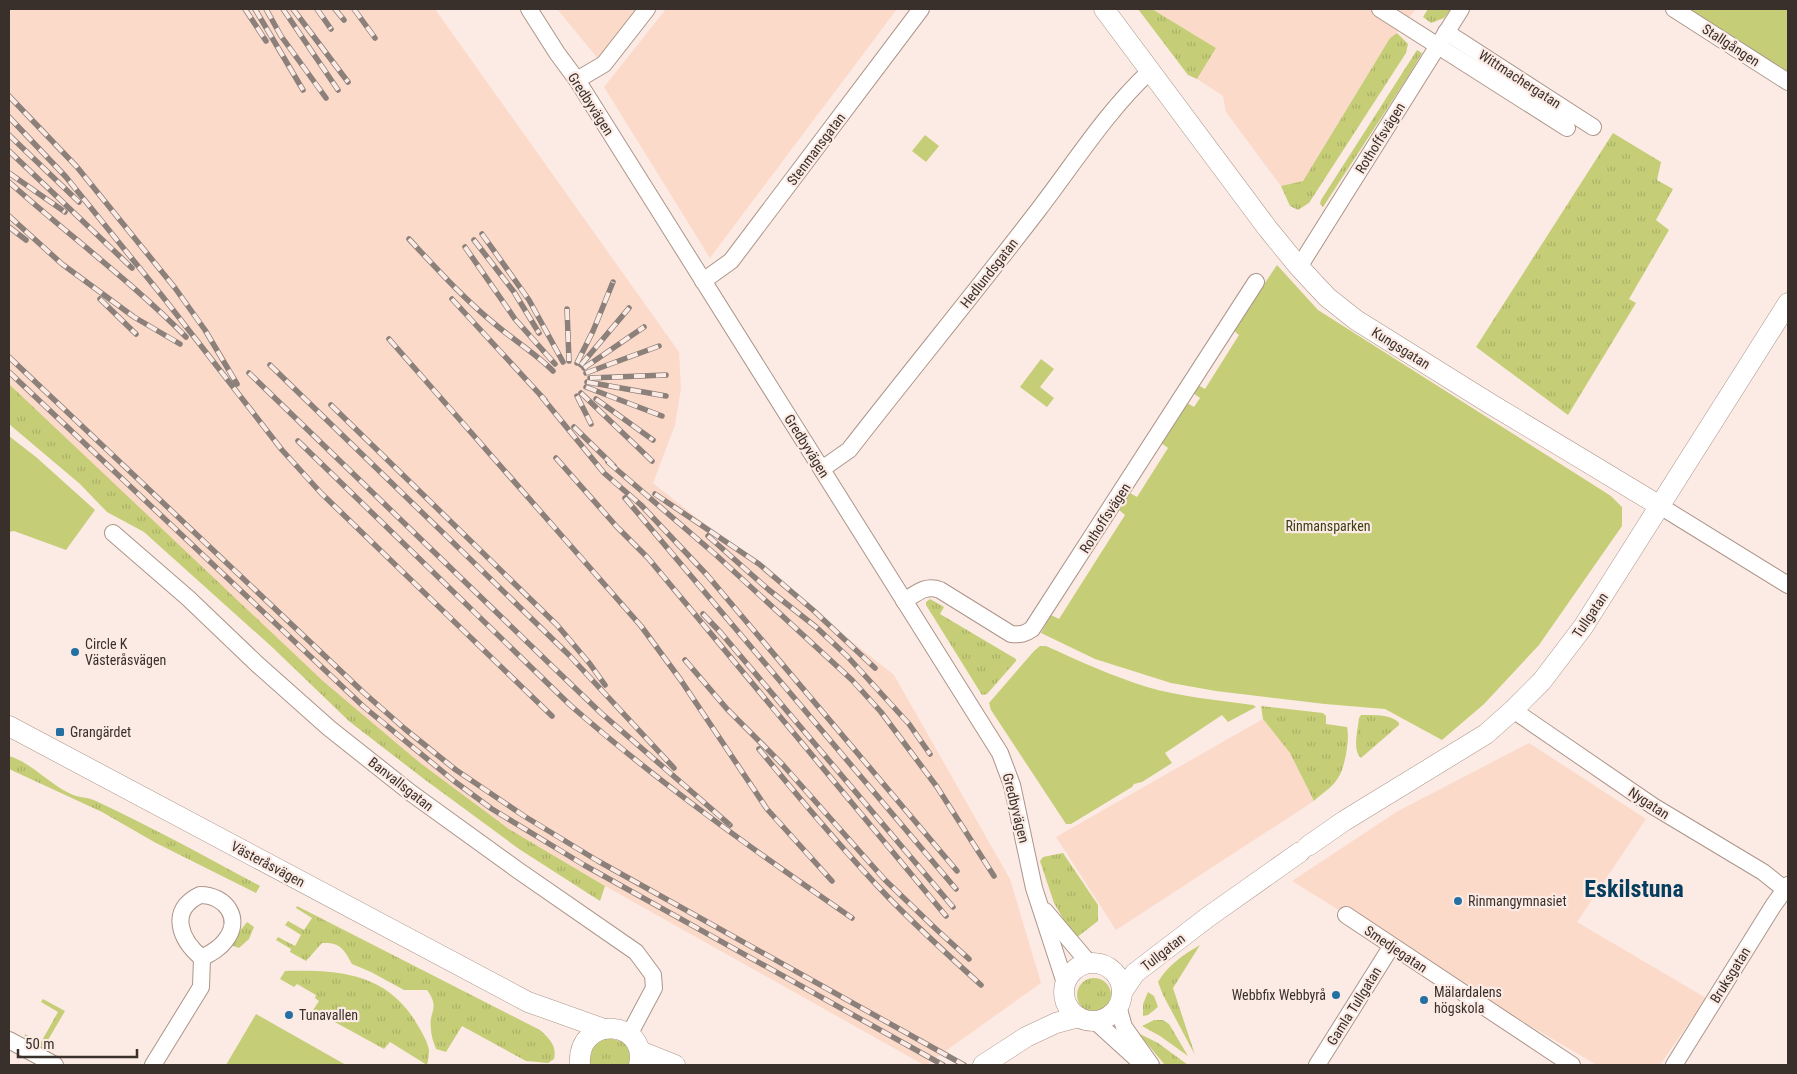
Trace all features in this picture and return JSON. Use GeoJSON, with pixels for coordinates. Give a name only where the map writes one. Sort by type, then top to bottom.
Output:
{"type":"FeatureCollection","features":[{"type":"Feature","properties":{"kind":"street","name":"Gredbyvägen"},"geometry":{"type":"LineString","coordinates":[[529,9],[556,53],[577,80],[1000,753],[1015,794],[1030,870],[1064,988]]}},
{"type":"Feature","properties":{"kind":"street"},"geometry":{"type":"LineString","coordinates":[[577,80],[604,64],[647,9]]}},
{"type":"Feature","properties":{"kind":"street","name":"Stenmansgatan"},"geometry":{"type":"LineString","coordinates":[[703,281],[731,262],[921,9]]}},
{"type":"Feature","properties":{"kind":"street","name":"Kungsgatan"},"geometry":{"type":"LineString","coordinates":[[1104,9],[1268,229],[1327,297],[1356,320],[1788,585]]}},
{"type":"Feature","properties":{"kind":"street"},"geometry":{"type":"LineString","coordinates":[[1380,9],[1442,39]]}},
{"type":"Feature","properties":{"kind":"street","name":"Rothoffsvägen"},"geometry":{"type":"LineString","coordinates":[[1299,267],[1461,9]]}},
{"type":"Feature","properties":{"kind":"street","name":"Stallgången"},"geometry":{"type":"LineString","coordinates":[[1674,9],[1788,82]]}},
{"type":"Feature","properties":{"kind":"street","name":"Wittmachergatan"},"geometry":{"type":"LineString","coordinates":[[1442,39],[1593,127]]}},
{"type":"Feature","properties":{"kind":"street","name":"Wittmachergatan"},"geometry":{"type":"LineString","coordinates":[[1442,39],[1567,128]]}},
{"type":"Feature","properties":{"kind":"street","name":"Hedlundsgatan"},"geometry":{"type":"LineString","coordinates":[[822,469],[849,450],[1039,209],[1095,134],[1130,90],[1150,71]]}},
{"type":"Feature","properties":{"kind":"street","name":"Rothoffsvägen"},"geometry":{"type":"LineString","coordinates":[[904,601],[923,589],[933,587],[1011,634],[1018,635],[1032,629],[1256,282]]}},
{"type":"Feature","properties":{"kind":"street","name":"Tullgatan"},"geometry":{"type":"LineString","coordinates":[[1120,999],[1135,974],[1208,916],[1344,821],[1486,734],[1542,681],[1583,627],[1788,303]]}},
{"type":"Feature","properties":{"kind":"street","name":"Banvallsgatan"},"geometry":{"type":"LineString","coordinates":[[113,533],[188,598],[257,664],[329,728],[419,799],[636,952],[653,974],[654,988],[636,1050]]}},
{"type":"Feature","properties":{"kind":"street","name":"Nygatan"},"geometry":{"type":"LineString","coordinates":[[1513,710],[1653,806],[1787,889]]}},
{"type":"Feature","properties":{"kind":"street","name":"Västeråsvägen"},"geometry":{"type":"LineString","coordinates":[[9,726],[528,1002],[569,1032],[582,1045]]}},
{"type":"Feature","properties":{"kind":"street","name":"Bruksgatan"},"geometry":{"type":"LineString","coordinates":[[1674,1065],[1772,906],[1787,889]]}},
{"type":"Feature","properties":{"kind":"street","name":"Gredbyvägen"},"geometry":{"type":"LineString","coordinates":[[1040,903],[1097,965]]}},
{"type":"Feature","properties":{"kind":"street","name":"Smedjegatan"},"geometry":{"type":"LineString","coordinates":[[1346,915],[1572,1065]]}},
{"type":"Feature","properties":{"kind":"street","name":"Tullgatan"},"geometry":{"type":"LineString","coordinates":[[1097,965],[1129,962],[1208,916]]}},
{"type":"Feature","properties":{"kind":"street","name":"Gamla Tullgatan"},"geometry":{"type":"LineString","coordinates":[[1317,1065],[1391,946]]}},
{"type":"Feature","properties":{"kind":"street"},"geometry":{"type":"LineString","coordinates":[[153,1065],[201,987],[202,958]]}},
{"type":"Feature","properties":{"kind":"street"},"geometry":{"type":"LineString","coordinates":[[1026,1037],[1050,1014],[1070,974],[1077,968],[1097,965],[1116,975],[1120,983],[1124,1028],[1151,1065]]}},
{"type":"Feature","properties":{"kind":"street"},"geometry":{"type":"LineString","coordinates":[[1064,988],[1068,1008],[1087,1019],[1144,1065]]}},
{"type":"Feature","properties":{"kind":"street"},"geometry":{"type":"LineString","coordinates":[[983,1065],[1026,1037],[1056,1023],[1109,1016],[1120,999]]}},
{"type":"Feature","properties":{"kind":"street","name":"Västeråsvägen"},"geometry":{"type":"LineString","coordinates":[[528,1002],[604,1029],[622,1030],[636,1050]]}},
{"type":"Feature","properties":{"kind":"street"},"geometry":{"type":"LineString","coordinates":[[580,1065],[579,1055],[582,1045],[594,1032],[604,1029]]}},
{"type":"Feature","properties":{"kind":"street"},"geometry":{"type":"LineString","coordinates":[[9,1040],[55,1065]]}},
{"type":"Feature","properties":{"kind":"street"},"geometry":{"type":"LineString","coordinates":[[636,1050],[675,1065]]}},
{"type":"Feature","properties":{"kind":"shaded area"},"geometry":{"type":"Polygon","coordinates":[[[9,9],[435,9],[679,352],[681,388],[675,425],[653,483],[894,675],[1010,879],[1041,983],[924,1065],[605,886],[509,829],[419,762],[323,681],[124,494],[9,384],[9,9]]]}},
{"type":"Feature","properties":{"kind":"shaded area"},"geometry":{"type":"Polygon","coordinates":[[[557,9],[639,9],[600,61],[557,9]]]}},
{"type":"Feature","properties":{"kind":"shaded area"},"geometry":{"type":"Polygon","coordinates":[[[666,9],[897,9],[710,258],[604,87],[666,9]]]}},
{"type":"Feature","properties":{"kind":"shaded area"},"geometry":{"type":"Polygon","coordinates":[[[1152,9],[1416,9],[1397,33],[1390,38],[1303,181],[1281,186],[1226,112],[1223,96],[1197,79],[1216,48],[1152,9]]]}},
{"type":"Feature","properties":{"kind":"shaded area"},"geometry":{"type":"Polygon","coordinates":[[[1263,719],[1290,753],[1314,801],[1116,930],[1056,837],[1263,719]]]}},
{"type":"Feature","properties":{"kind":"shaded area","name":"Rinmangymnasiet"},"geometry":{"type":"Polygon","coordinates":[[[1529,743],[1646,819],[1577,922],[1706,998],[1660,1065],[1597,1065],[1447,977],[1292,881],[1398,811],[1529,743]]]}},
{"type":"Feature","properties":{"kind":"green space"},"geometry":{"type":"Polygon","coordinates":[[[1138,9],[1152,9],[1216,48],[1197,79],[1188,75],[1138,9]]]}},
{"type":"Feature","properties":{"kind":"green space"},"geometry":{"type":"Polygon","coordinates":[[[1428,9],[1451,9],[1444,18],[1431,23],[1423,17],[1428,9]]]}},
{"type":"Feature","properties":{"kind":"green space"},"geometry":{"type":"Polygon","coordinates":[[[1688,9],[1788,9],[1788,72],[1688,9]]]}},
{"type":"Feature","properties":{"kind":"green space"},"geometry":{"type":"Polygon","coordinates":[[[1397,33],[1408,44],[1406,53],[1309,203],[1298,210],[1290,206],[1281,186],[1303,181],[1390,38],[1397,33]]]}},
{"type":"Feature","properties":{"kind":"green space"},"geometry":{"type":"Polygon","coordinates":[[[1417,50],[1422,53],[1409,75],[1323,207],[1320,204],[1321,200],[1417,50]]]}},
{"type":"Feature","properties":{"kind":"green space"},"geometry":{"type":"Polygon","coordinates":[[[1613,133],[1661,162],[1657,180],[1673,189],[1656,220],[1669,230],[1629,299],[1636,303],[1568,415],[1476,347],[1613,133]]]}},
{"type":"Feature","properties":{"kind":"green space"},"geometry":{"type":"Polygon","coordinates":[[[925,135],[939,146],[926,162],[912,151],[925,135]]]}},
{"type":"Feature","properties":{"kind":"green space","name":"Rinmansparken"},"geometry":{"type":"Polygon","coordinates":[[[1277,265],[1318,310],[1611,496],[1622,507],[1622,526],[1539,645],[1484,704],[1442,740],[1385,709],[1216,691],[1171,683],[1095,659],[1041,633],[1051,615],[1059,619],[1125,515],[1119,510],[1130,493],[1137,497],[1168,448],[1161,443],[1187,403],[1194,407],[1200,398],[1193,393],[1198,385],[1205,389],[1239,335],[1233,330],[1277,265]]]}},
{"type":"Feature","properties":{"kind":"green space"},"geometry":{"type":"Polygon","coordinates":[[[1041,359],[1054,369],[1040,387],[1054,398],[1047,407],[1020,387],[1041,359]]]}},
{"type":"Feature","properties":{"kind":"green space"},"geometry":{"type":"Polygon","coordinates":[[[9,384],[323,681],[419,762],[509,829],[605,886],[600,901],[519,849],[350,722],[272,647],[144,532],[107,512],[80,484],[9,424],[9,384]]]}},
{"type":"Feature","properties":{"kind":"green space"},"geometry":{"type":"Polygon","coordinates":[[[9,436],[36,457],[95,510],[66,550],[14,531],[9,532],[9,436]]]}},
{"type":"Feature","properties":{"kind":"green space"},"geometry":{"type":"Polygon","coordinates":[[[930,599],[944,607],[940,614],[1016,659],[987,694],[982,695],[926,605],[926,602],[930,599]]]}},
{"type":"Feature","properties":{"kind":"green space"},"geometry":{"type":"Polygon","coordinates":[[[1040,646],[1046,646],[1083,663],[1147,687],[1186,696],[1253,705],[1256,707],[1228,722],[1222,715],[1165,753],[1172,763],[1142,782],[1134,784],[1071,824],[1066,824],[991,710],[989,703],[1040,646]]]}},
{"type":"Feature","properties":{"kind":"green space"},"geometry":{"type":"Polygon","coordinates":[[[1261,706],[1323,713],[1326,716],[1326,724],[1347,727],[1347,745],[1341,773],[1336,781],[1314,801],[1290,753],[1263,719],[1261,706]]]}},
{"type":"Feature","properties":{"kind":"green space"},"geometry":{"type":"Polygon","coordinates":[[[1361,715],[1392,718],[1399,725],[1361,758],[1356,745],[1361,715]]]}},
{"type":"Feature","properties":{"kind":"green space"},"geometry":{"type":"Polygon","coordinates":[[[9,756],[25,763],[63,790],[93,800],[117,811],[260,886],[256,893],[156,843],[102,812],[9,769],[9,756]]]}},
{"type":"Feature","properties":{"kind":"green space"},"geometry":{"type":"Polygon","coordinates":[[[1063,853],[1098,905],[1098,921],[1076,938],[1074,938],[1054,903],[1040,861],[1043,857],[1063,853]]]}},
{"type":"Feature","properties":{"kind":"green space"},"geometry":{"type":"Polygon","coordinates":[[[297,906],[540,1030],[552,1043],[555,1054],[554,1059],[548,1063],[526,1061],[462,1026],[446,1052],[436,1049],[431,1023],[434,1006],[427,990],[404,990],[352,964],[344,950],[337,945],[322,943],[306,961],[290,952],[291,949],[276,940],[278,937],[295,946],[301,935],[285,925],[288,921],[304,930],[312,918],[296,908],[297,906]]]}},
{"type":"Feature","properties":{"kind":"green space"},"geometry":{"type":"Polygon","coordinates":[[[247,922],[254,927],[249,939],[239,948],[233,946],[239,932],[247,922]]]}},
{"type":"Feature","properties":{"kind":"green space"},"geometry":{"type":"Polygon","coordinates":[[[1200,945],[1173,988],[1195,1055],[1158,982],[1166,970],[1176,961],[1200,945]]]}},
{"type":"Feature","properties":{"kind":"green space"},"geometry":{"type":"Polygon","coordinates":[[[285,971],[340,973],[373,983],[388,992],[402,1003],[423,1034],[429,1050],[427,1065],[390,1042],[384,1049],[313,1010],[319,1001],[315,998],[316,995],[297,984],[294,987],[280,979],[285,971]]]}},
{"type":"Feature","properties":{"kind":"green space"},"geometry":{"type":"Polygon","coordinates":[[[1094,978],[1101,979],[1106,983],[1110,988],[1110,1002],[1106,1007],[1101,1011],[1094,1012],[1087,1011],[1082,1007],[1078,1002],[1077,995],[1078,988],[1082,983],[1087,979],[1094,978]]]}},
{"type":"Feature","properties":{"kind":"green space"},"geometry":{"type":"Polygon","coordinates":[[[1148,992],[1154,996],[1158,1007],[1148,1015],[1143,1016],[1143,1004],[1148,992]]]}},
{"type":"Feature","properties":{"kind":"green space"},"geometry":{"type":"Polygon","coordinates":[[[43,999],[65,1011],[41,1052],[24,1042],[25,1034],[40,1044],[58,1012],[41,1002],[43,999]]]}},
{"type":"Feature","properties":{"kind":"green space"},"geometry":{"type":"Polygon","coordinates":[[[256,1014],[346,1065],[226,1065],[256,1014]]]}},
{"type":"Feature","properties":{"kind":"green space"},"geometry":{"type":"Polygon","coordinates":[[[1154,1020],[1163,1020],[1169,1024],[1188,1056],[1142,1026],[1154,1020]]]}},
{"type":"Feature","properties":{"kind":"green space"},"geometry":{"type":"Polygon","coordinates":[[[1138,1033],[1158,1043],[1188,1065],[1165,1065],[1138,1033]]]}},
{"type":"Feature","properties":{"kind":"green space"},"geometry":{"type":"Polygon","coordinates":[[[605,1037],[627,1043],[633,1065],[589,1065],[592,1045],[605,1037]]]}},
{"type":"Feature","properties":{"kind":"railway"},"geometry":{"type":"LineString","coordinates":[[245,9],[266,41]]}},
{"type":"Feature","properties":{"kind":"railway"},"geometry":{"type":"LineString","coordinates":[[255,9],[303,90]]}},
{"type":"Feature","properties":{"kind":"railway"},"geometry":{"type":"LineString","coordinates":[[266,9],[281,36],[326,98]]}},
{"type":"Feature","properties":{"kind":"railway"},"geometry":{"type":"LineString","coordinates":[[283,9],[338,90]]}},
{"type":"Feature","properties":{"kind":"railway"},"geometry":{"type":"LineString","coordinates":[[293,9],[348,82]]}},
{"type":"Feature","properties":{"kind":"railway"},"geometry":{"type":"LineString","coordinates":[[317,9],[331,29]]}},
{"type":"Feature","properties":{"kind":"railway"},"geometry":{"type":"LineString","coordinates":[[335,9],[344,20]]}},
{"type":"Feature","properties":{"kind":"railway"},"geometry":{"type":"LineString","coordinates":[[354,9],[375,38]]}},
{"type":"Feature","properties":{"kind":"railway"},"geometry":{"type":"LineString","coordinates":[[9,96],[77,167],[175,288],[205,330],[237,384]]}},
{"type":"Feature","properties":{"kind":"railway"},"geometry":{"type":"LineString","coordinates":[[9,117],[66,177],[163,297],[282,450],[321,493],[552,716]]}},
{"type":"Feature","properties":{"kind":"railway"},"geometry":{"type":"LineString","coordinates":[[9,135],[79,202]]}},
{"type":"Feature","properties":{"kind":"railway"},"geometry":{"type":"LineString","coordinates":[[9,151],[132,268]]}},
{"type":"Feature","properties":{"kind":"railway"},"geometry":{"type":"LineString","coordinates":[[9,173],[65,212]]}},
{"type":"Feature","properties":{"kind":"railway"},"geometry":{"type":"LineString","coordinates":[[9,182],[143,296],[186,337]]}},
{"type":"Feature","properties":{"kind":"railway"},"geometry":{"type":"LineString","coordinates":[[9,216],[62,264],[134,317],[180,344]]}},
{"type":"Feature","properties":{"kind":"railway"},"geometry":{"type":"LineString","coordinates":[[9,227],[26,240]]}},
{"type":"Feature","properties":{"kind":"railway"},"geometry":{"type":"LineString","coordinates":[[482,234],[529,300],[563,362]]}},
{"type":"Feature","properties":{"kind":"railway"},"geometry":{"type":"LineString","coordinates":[[409,239],[473,305],[553,371]]}},
{"type":"Feature","properties":{"kind":"railway"},"geometry":{"type":"LineString","coordinates":[[474,240],[514,292],[539,333]]}},
{"type":"Feature","properties":{"kind":"railway"},"geometry":{"type":"LineString","coordinates":[[465,247],[515,319],[555,364]]}},
{"type":"Feature","properties":{"kind":"railway"},"geometry":{"type":"LineString","coordinates":[[577,363],[593,331],[613,282]]}},
{"type":"Feature","properties":{"kind":"railway"},"geometry":{"type":"LineString","coordinates":[[100,299],[136,334]]}},
{"type":"Feature","properties":{"kind":"railway"},"geometry":{"type":"LineString","coordinates":[[452,299],[545,400]]}},
{"type":"Feature","properties":{"kind":"railway"},"geometry":{"type":"LineString","coordinates":[[581,365],[629,308]]}},
{"type":"Feature","properties":{"kind":"railway"},"geometry":{"type":"LineString","coordinates":[[567,309],[569,361]]}},
{"type":"Feature","properties":{"kind":"railway"},"geometry":{"type":"LineString","coordinates":[[584,368],[644,327]]}},
{"type":"Feature","properties":{"kind":"railway"},"geometry":{"type":"LineString","coordinates":[[389,339],[641,626],[680,679],[767,809],[832,881]]}},
{"type":"Feature","properties":{"kind":"railway"},"geometry":{"type":"LineString","coordinates":[[586,373],[659,346]]}},
{"type":"Feature","properties":{"kind":"railway"},"geometry":{"type":"LineString","coordinates":[[9,357],[363,692],[456,770],[524,816],[598,861],[964,1065]]}},
{"type":"Feature","properties":{"kind":"railway"},"geometry":{"type":"LineString","coordinates":[[270,365],[568,654],[674,768]]}},
{"type":"Feature","properties":{"kind":"railway"},"geometry":{"type":"LineString","coordinates":[[9,372],[364,707],[454,781],[492,809],[584,865],[943,1065]]}},
{"type":"Feature","properties":{"kind":"railway"},"geometry":{"type":"LineString","coordinates":[[249,373],[601,713],[730,825]]}},
{"type":"Feature","properties":{"kind":"railway"},"geometry":{"type":"LineString","coordinates":[[590,378],[666,375]]}},
{"type":"Feature","properties":{"kind":"railway"},"geometry":{"type":"LineString","coordinates":[[587,382],[666,396]]}},
{"type":"Feature","properties":{"kind":"railway"},"geometry":{"type":"LineString","coordinates":[[586,387],[662,416]]}},
{"type":"Feature","properties":{"kind":"railway"},"geometry":{"type":"LineString","coordinates":[[581,393],[652,461]]}},
{"type":"Feature","properties":{"kind":"railway"},"geometry":{"type":"LineString","coordinates":[[541,396],[604,473],[641,505],[707,575],[957,871]]}},
{"type":"Feature","properties":{"kind":"railway"},"geometry":{"type":"LineString","coordinates":[[577,396],[591,424]]}},
{"type":"Feature","properties":{"kind":"railway"},"geometry":{"type":"LineString","coordinates":[[596,399],[653,440]]}},
{"type":"Feature","properties":{"kind":"railway"},"geometry":{"type":"LineString","coordinates":[[331,405],[557,625],[605,685]]}},
{"type":"Feature","properties":{"kind":"railway"},"geometry":{"type":"LineString","coordinates":[[574,427],[614,466]]}},
{"type":"Feature","properties":{"kind":"railway"},"geometry":{"type":"LineString","coordinates":[[298,441],[570,705],[638,762],[708,816],[852,918]]}},
{"type":"Feature","properties":{"kind":"railway"},"geometry":{"type":"LineString","coordinates":[[556,458],[617,527],[648,558],[946,916]]}},
{"type":"Feature","properties":{"kind":"railway"},"geometry":{"type":"LineString","coordinates":[[608,462],[716,555],[852,680],[881,712],[937,787],[994,876]]}},
{"type":"Feature","properties":{"kind":"railway"},"geometry":{"type":"LineString","coordinates":[[655,494],[759,564],[813,610],[875,668]]}},
{"type":"Feature","properties":{"kind":"railway"},"geometry":{"type":"LineString","coordinates":[[625,498],[956,889]]}},
{"type":"Feature","properties":{"kind":"railway"},"geometry":{"type":"LineString","coordinates":[[708,536],[769,590],[816,627],[847,656],[909,724],[930,754]]}},
{"type":"Feature","properties":{"kind":"railway"},"geometry":{"type":"LineString","coordinates":[[703,614],[953,907]]}},
{"type":"Feature","properties":{"kind":"railway"},"geometry":{"type":"LineString","coordinates":[[685,660],[727,709],[783,765],[885,880],[969,959]]}},
{"type":"Feature","properties":{"kind":"railway"},"geometry":{"type":"LineString","coordinates":[[759,749],[822,824],[898,908],[981,985]]}},
{"type":"Feature","properties":{"kind":"place","name":"Circle K Västeråsvägen"},"geometry":{"type":"Point","coordinates":[75,652]}},
{"type":"Feature","properties":{"kind":"place","name":"Grangärdet"},"geometry":{"type":"Point","coordinates":[60,732]}},
{"type":"Feature","properties":{"kind":"place","name":"Rinmangymnasiet"},"geometry":{"type":"Point","coordinates":[1458,901]}},
{"type":"Feature","properties":{"kind":"place","name":"Webbfix Webbyrå"},"geometry":{"type":"Point","coordinates":[1336,995]}},
{"type":"Feature","properties":{"kind":"place","name":"Mälardalens högskola"},"geometry":{"type":"Point","coordinates":[1424,1000]}},
{"type":"Feature","properties":{"kind":"place","name":"Tunavallen"},"geometry":{"type":"Point","coordinates":[289,1015]}},
{"type":"Feature","properties":{"kind":"district","name":"Eskilstuna"},"geometry":{"type":"Point","coordinates":[1634,889]}}]}
